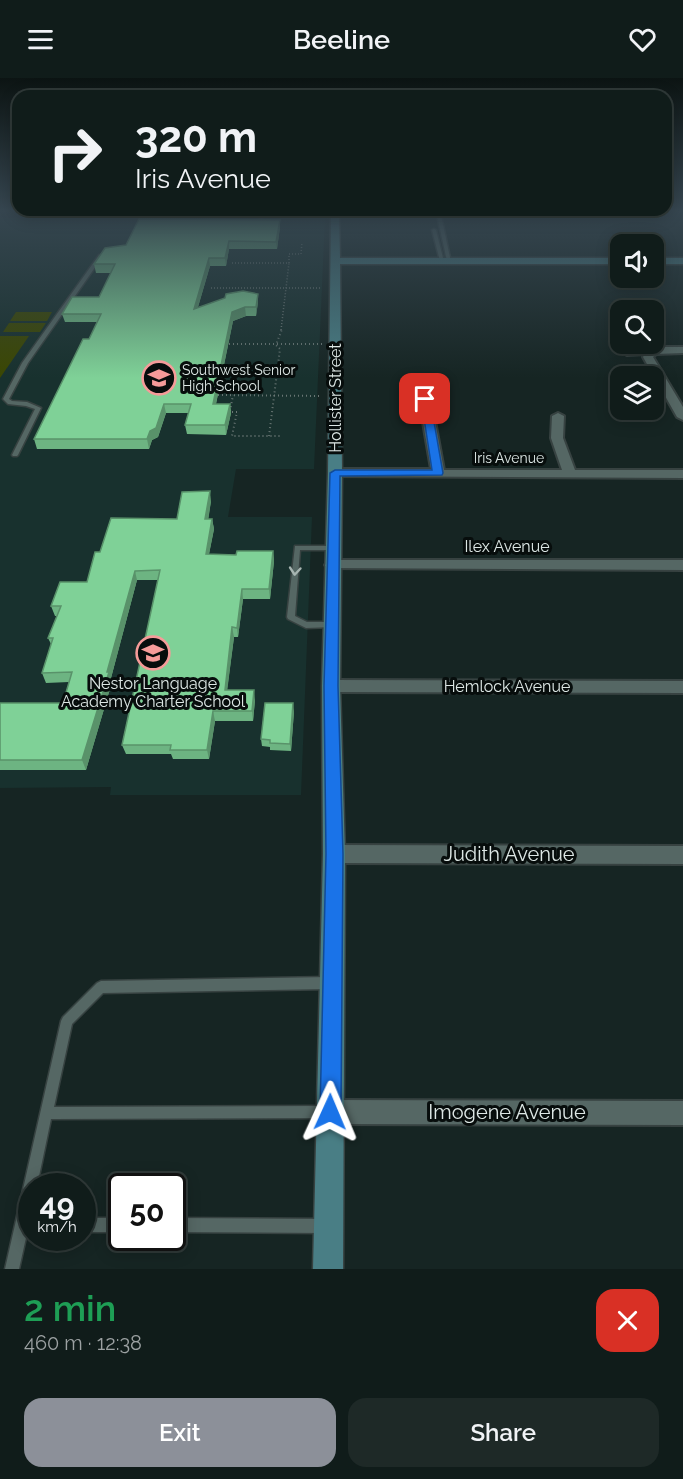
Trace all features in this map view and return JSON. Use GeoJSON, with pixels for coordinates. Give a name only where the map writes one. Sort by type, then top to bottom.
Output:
{"type":"FeatureCollection","features":[{"type":"Feature","properties":{"kind":"main road","name":"Hollister Street"},"geometry":{"type":"LineString","coordinates":[[328,1269],[334,854],[331,625],[335,473],[336,267]]}},
{"type":"Feature","properties":{"kind":"street"},"geometry":{"type":"LineString","coordinates":[[664,350],[683,350]]}},
{"type":"Feature","properties":{"kind":"street"},"geometry":{"type":"LineString","coordinates":[[651,354],[648,357],[683,417]]}},
{"type":"Feature","properties":{"kind":"street"},"geometry":{"type":"LineString","coordinates":[[425,399],[438,473]]}},
{"type":"Feature","properties":{"kind":"street"},"geometry":{"type":"LineString","coordinates":[[558,416],[557,438],[570,473]]}},
{"type":"Feature","properties":{"kind":"street","name":"Iris Avenue"},"geometry":{"type":"LineString","coordinates":[[335,473],[683,474]]}},
{"type":"Feature","properties":{"kind":"street","name":"Ilex Avenue"},"geometry":{"type":"LineString","coordinates":[[332,557],[683,565]]}},
{"type":"Feature","properties":{"kind":"street","name":"Hemlock Avenue"},"geometry":{"type":"LineString","coordinates":[[331,686],[683,687]]}},
{"type":"Feature","properties":{"kind":"street","name":"Judith Avenue"},"geometry":{"type":"LineString","coordinates":[[334,854],[683,855]]}},
{"type":"Feature","properties":{"kind":"street","name":"Imogene Avenue"},"geometry":{"type":"LineString","coordinates":[[330,1112],[683,1113]]}},
{"type":"Feature","properties":{"kind":"lane"},"geometry":{"type":"LineString","coordinates":[[15,455],[38,408],[27,404],[9,403],[6,399],[26,363],[61,310],[94,267]]}},
{"type":"Feature","properties":{"kind":"lane"},"geometry":{"type":"LineString","coordinates":[[331,625],[306,626],[291,617],[297,548],[332,557]]}},
{"type":"Feature","properties":{"kind":"lane"},"geometry":{"type":"LineString","coordinates":[[36,1173],[67,1021],[101,987],[332,983]]}},
{"type":"Feature","properties":{"kind":"lane"},"geometry":{"type":"LineString","coordinates":[[47,1113],[330,1112]]}},
{"type":"Feature","properties":{"kind":"lane"},"geometry":{"type":"LineString","coordinates":[[186,1225],[329,1226]]}},
{"type":"Feature","properties":{"kind":"lane"},"geometry":{"type":"LineString","coordinates":[[12,1269],[18,1251]]}},
{"type":"Feature","properties":{"kind":"path"},"geometry":{"type":"LineString","coordinates":[[276,345],[277,338],[281,334],[289,267]]}},
{"type":"Feature","properties":{"kind":"path"},"geometry":{"type":"LineString","coordinates":[[211,288],[324,288]]}},
{"type":"Feature","properties":{"kind":"path"},"geometry":{"type":"LineString","coordinates":[[237,295],[239,288]]}},
{"type":"Feature","properties":{"kind":"path"},"geometry":{"type":"LineString","coordinates":[[229,344],[322,344]]}},
{"type":"Feature","properties":{"kind":"path"},"geometry":{"type":"LineString","coordinates":[[269,436],[280,349],[276,345]]}},
{"type":"Feature","properties":{"kind":"path"},"geometry":{"type":"LineString","coordinates":[[218,395],[320,396]]}},
{"type":"Feature","properties":{"kind":"path"},"geometry":{"type":"LineString","coordinates":[[230,412],[233,395]]}},
{"type":"Feature","properties":{"kind":"path"},"geometry":{"type":"LineString","coordinates":[[218,412],[237,412],[232,436],[282,436]]}},
{"type":"Feature","properties":{"kind":"shaded area"},"geometry":{"type":"Polygon","coordinates":[[[0,267],[323,267],[314,469],[236,469],[228,517],[312,517],[301,795],[110,795],[111,787],[0,788],[0,267]]]}},
{"type":"Feature","properties":{"kind":"green space"},"geometry":{"type":"Polygon","coordinates":[[[16,312],[52,312],[47,321],[10,321],[16,312]]]}},
{"type":"Feature","properties":{"kind":"green space"},"geometry":{"type":"Polygon","coordinates":[[[9,323],[46,323],[40,332],[3,332],[9,323]]]}},
{"type":"Feature","properties":{"kind":"green space"},"geometry":{"type":"Polygon","coordinates":[[[0,336],[29,336],[0,378],[0,336]]]}},
{"type":"Feature","properties":{"kind":"building"},"geometry":{"type":"Polygon","coordinates":[[[114,267],[206,267],[194,309],[225,298],[226,294],[243,291],[258,294],[256,307],[245,307],[232,312],[213,404],[230,404],[225,425],[185,425],[191,404],[164,404],[156,428],[150,431],[147,439],[34,439],[83,339],[89,339],[101,314],[62,314],[72,297],[99,297],[114,267]]]}},
{"type":"Feature","properties":{"kind":"building"},"geometry":{"type":"Polygon","coordinates":[[[210,491],[205,519],[212,519],[206,554],[236,555],[237,551],[273,551],[269,589],[242,589],[237,628],[232,627],[225,690],[254,690],[252,711],[213,711],[207,750],[170,750],[171,745],[122,745],[160,570],[135,571],[107,672],[109,672],[82,760],[0,760],[0,703],[63,703],[72,672],[42,673],[53,638],[48,638],[61,606],[51,606],[60,582],[87,582],[95,552],[100,552],[111,518],[177,519],[182,492],[210,491]]]}},
{"type":"Feature","properties":{"kind":"building"},"geometry":{"type":"Polygon","coordinates":[[[265,703],[293,703],[290,744],[270,743],[270,740],[261,739],[265,703]]]}},
{"type":"Feature","properties":{"kind":"place","name":"Southwest Senior High School"},"geometry":{"type":"Point","coordinates":[159,378]}},
{"type":"Feature","properties":{"kind":"place","name":"Nestor Language Academy Charter School"},"geometry":{"type":"Point","coordinates":[153,653]}},
{"type":"Feature","properties":{"kind":"route"},"geometry":{"type":"LineString","coordinates":[[330,1112],[334,854],[331,686],[335,473],[438,473],[425,399]]}}]}
